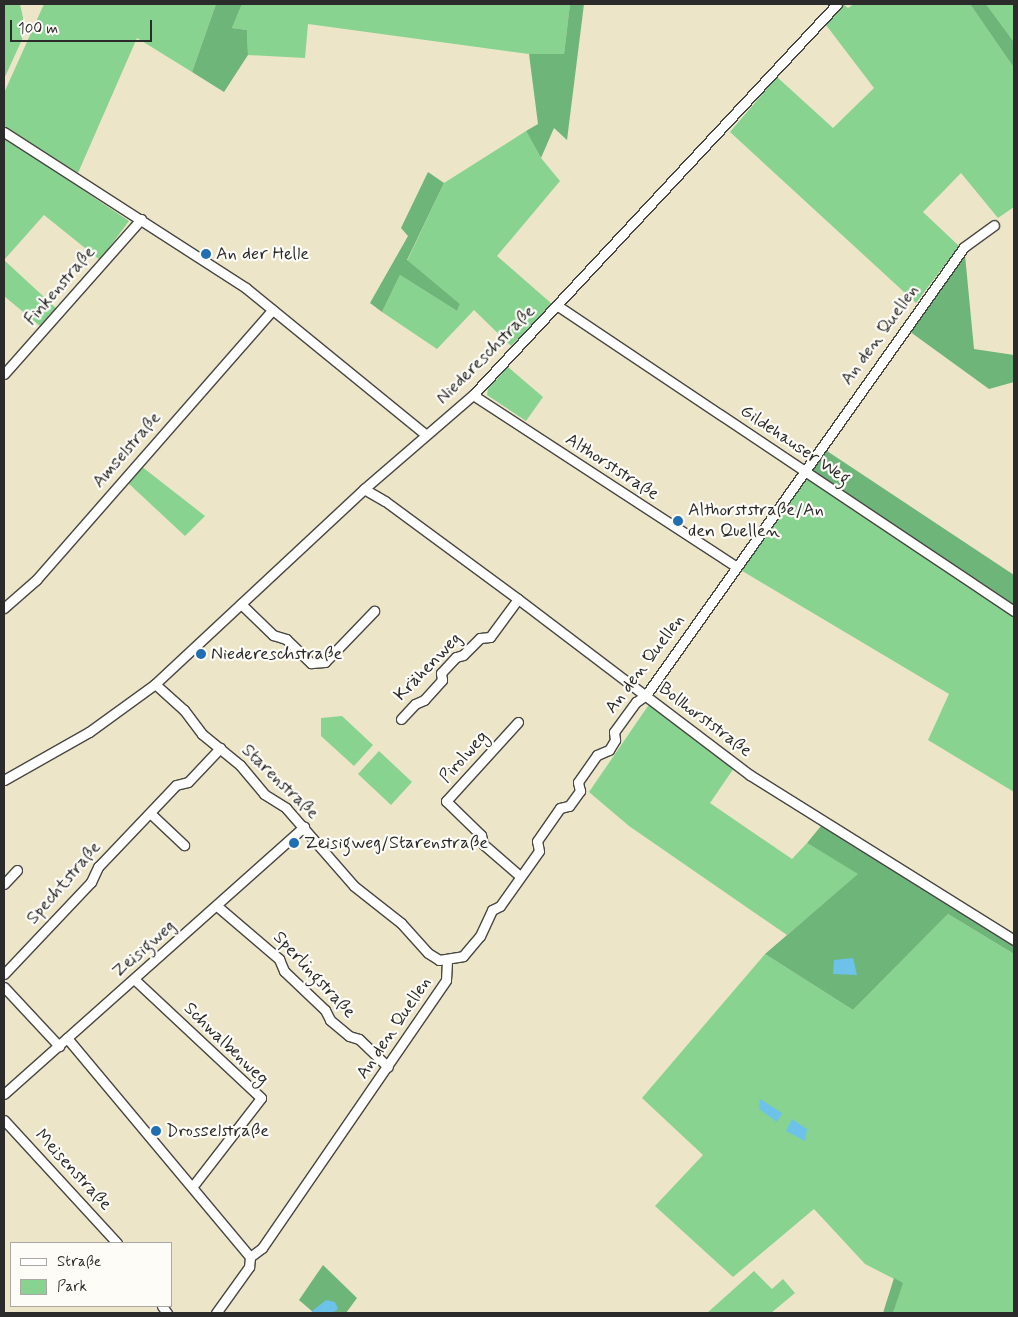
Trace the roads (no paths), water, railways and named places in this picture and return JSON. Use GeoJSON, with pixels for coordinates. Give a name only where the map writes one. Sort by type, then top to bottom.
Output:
{"type":"FeatureCollection","features":[{"type":"Feature","properties":{"kind":"street","name":"Niedereschstraße"},"geometry":{"type":"LineString","coordinates":[[4,780],[89,732],[155,684],[364,489],[472,395],[558,306],[837,4]]}},
{"type":"Feature","properties":{"kind":"street"},"geometry":{"type":"LineString","coordinates":[[4,132],[246,288],[426,435]]}},
{"type":"Feature","properties":{"kind":"street","name":"Finkenstraße"},"geometry":{"type":"LineString","coordinates":[[4,374],[141,219]]}},
{"type":"Feature","properties":{"kind":"street","name":"An den Quellen"},"geometry":{"type":"LineString","coordinates":[[216,1313],[249,1267],[250,1257],[262,1248],[446,980],[447,960],[462,956],[472,948],[488,914],[500,906],[539,851],[537,841],[560,808],[569,806],[580,791],[578,782],[597,754],[609,750],[615,740],[614,732],[636,702],[646,695],[734,566],[964,247],[994,225]]}},
{"type":"Feature","properties":{"kind":"street","name":"Gildehauser Weg"},"geometry":{"type":"LineString","coordinates":[[558,306],[1014,611]]}},
{"type":"Feature","properties":{"kind":"street","name":"Amselstraße"},"geometry":{"type":"LineString","coordinates":[[4,608],[36,580],[272,310]]}},
{"type":"Feature","properties":{"kind":"street","name":"Althorststraße"},"geometry":{"type":"LineString","coordinates":[[472,395],[734,566]]}},
{"type":"Feature","properties":{"kind":"street","name":"Bollhorststraße"},"geometry":{"type":"LineString","coordinates":[[364,489],[385,501],[518,599],[750,775],[1014,940]]}},
{"type":"Feature","properties":{"kind":"street","name":"Krähenweg"},"geometry":{"type":"LineString","coordinates":[[401,719],[415,704],[424,700],[442,680],[441,673],[456,657],[463,655],[480,638],[490,638],[518,599]]}},
{"type":"Feature","properties":{"kind":"street"},"geometry":{"type":"LineString","coordinates":[[240,604],[273,635],[286,639],[311,663],[325,662],[374,611]]}},
{"type":"Feature","properties":{"kind":"street","name":"Starenstraße"},"geometry":{"type":"LineString","coordinates":[[155,684],[240,765],[264,794],[286,808],[354,886],[401,922],[428,953],[439,960],[447,960]]}},
{"type":"Feature","properties":{"kind":"street","name":"Pirolweg"},"geometry":{"type":"LineString","coordinates":[[518,722],[446,801],[481,835],[484,844],[520,876]]}},
{"type":"Feature","properties":{"kind":"street","name":"Spechtstraße"},"geometry":{"type":"LineString","coordinates":[[4,974],[91,882],[98,867],[176,785],[188,782],[220,748]]}},
{"type":"Feature","properties":{"kind":"street"},"geometry":{"type":"LineString","coordinates":[[150,813],[184,845]]}},
{"type":"Feature","properties":{"kind":"street","name":"Zeisigweg"},"geometry":{"type":"LineString","coordinates":[[4,1094],[304,827]]}},
{"type":"Feature","properties":{"kind":"street"},"geometry":{"type":"LineString","coordinates":[[4,884],[17,870]]}},
{"type":"Feature","properties":{"kind":"street","name":"Sperlingstraße"},"geometry":{"type":"LineString","coordinates":[[217,906],[279,959],[284,971],[325,1010],[330,1020],[349,1036],[359,1039],[388,1066]]}},
{"type":"Feature","properties":{"kind":"street","name":"Schwalbenweg"},"geometry":{"type":"LineString","coordinates":[[134,978],[261,1098],[193,1186]]}},
{"type":"Feature","properties":{"kind":"street"},"geometry":{"type":"LineString","coordinates":[[4,987],[58,1046]]}},
{"type":"Feature","properties":{"kind":"street"},"geometry":{"type":"LineString","coordinates":[[67,1038],[193,1186],[250,1257]]}},
{"type":"Feature","properties":{"kind":"street","name":"Meisenstraße"},"geometry":{"type":"LineString","coordinates":[[4,1120],[116,1242]]}},
{"type":"Feature","properties":{"kind":"water"},"geometry":{"type":"Polygon","coordinates":[[[853,958],[857,975],[833,974],[834,960],[853,958]]]}},
{"type":"Feature","properties":{"kind":"water"},"geometry":{"type":"Polygon","coordinates":[[[760,1099],[782,1113],[777,1122],[759,1109],[760,1099]]]}},
{"type":"Feature","properties":{"kind":"water"},"geometry":{"type":"Polygon","coordinates":[[[792,1119],[807,1129],[805,1141],[786,1131],[792,1119]]]}},
{"type":"Feature","properties":{"kind":"water"},"geometry":{"type":"Polygon","coordinates":[[[326,1300],[335,1302],[338,1309],[332,1313],[310,1313],[326,1300]]]}},
{"type":"Feature","properties":{"kind":"place","name":"An der Helle"},"geometry":{"type":"Point","coordinates":[206,254]}},
{"type":"Feature","properties":{"kind":"place","name":"Althorststraße/An den Quellen"},"geometry":{"type":"Point","coordinates":[678,521]}},
{"type":"Feature","properties":{"kind":"place","name":"Niedereschstraße"},"geometry":{"type":"Point","coordinates":[201,654]}},
{"type":"Feature","properties":{"kind":"place","name":"Zeisigweg/Starenstraße"},"geometry":{"type":"Point","coordinates":[294,843]}},
{"type":"Feature","properties":{"kind":"place","name":"Drosselstraße"},"geometry":{"type":"Point","coordinates":[156,1131]}}]}
